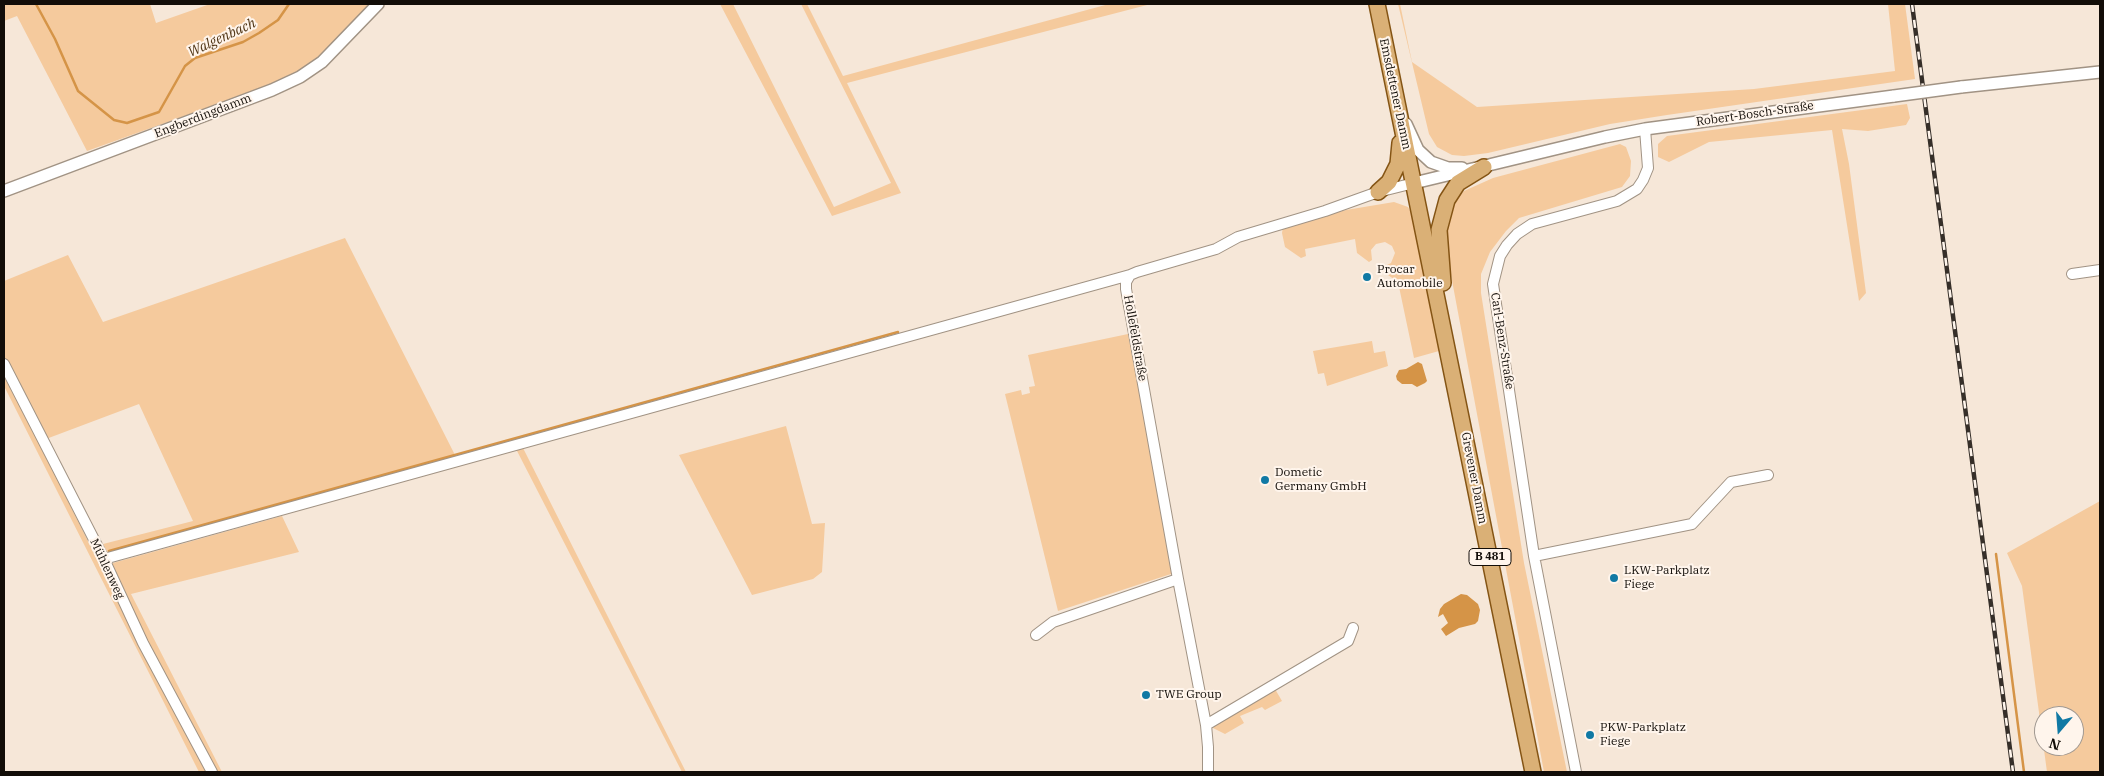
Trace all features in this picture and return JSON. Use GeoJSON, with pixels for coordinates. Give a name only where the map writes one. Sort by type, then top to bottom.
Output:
{"type":"FeatureCollection","features":[{"type":"Feature","properties":{"kind":"main road","name":"Emsdettener Damm"},"geometry":{"type":"LineString","coordinates":[[1377,4],[1414,183]]}},
{"type":"Feature","properties":{"kind":"main road"},"geometry":{"type":"LineString","coordinates":[[1378,192],[1389,182],[1400,157],[1397,99]]}},
{"type":"Feature","properties":{"kind":"main road"},"geometry":{"type":"LineString","coordinates":[[1447,342],[1440,220],[1447,200],[1458,183],[1484,167]]}},
{"type":"Feature","properties":{"kind":"main road","name":"Grevener Damm"},"geometry":{"type":"LineString","coordinates":[[1414,183],[1533,772]]}},
{"type":"Feature","properties":{"kind":"street","name":"Engberdingdamm"},"geometry":{"type":"LineString","coordinates":[[4,191],[272,90],[300,77],[322,62],[378,4]]}},
{"type":"Feature","properties":{"kind":"street","name":"Robert-Bosch-Straße"},"geometry":{"type":"LineString","coordinates":[[1414,183],[1645,129],[1961,87],[2100,72]]}},
{"type":"Feature","properties":{"kind":"street"},"geometry":{"type":"LineString","coordinates":[[1397,99],[1414,143],[1430,162],[1448,168],[1484,167]]}},
{"type":"Feature","properties":{"kind":"street","name":"Carl-Benz-Straße"},"geometry":{"type":"LineString","coordinates":[[1576,772],[1534,556],[1493,284],[1500,256],[1507,245],[1517,234],[1532,224],[1617,200],[1637,189],[1648,168],[1645,129]]}},
{"type":"Feature","properties":{"kind":"street"},"geometry":{"type":"LineString","coordinates":[[104,559],[1130,275],[1203,254],[1238,237],[1378,192],[1414,183]]}},
{"type":"Feature","properties":{"kind":"street"},"geometry":{"type":"LineString","coordinates":[[2072,274],[2100,270]]}},
{"type":"Feature","properties":{"kind":"street","name":"Hollefeldstraße"},"geometry":{"type":"LineString","coordinates":[[1130,275],[1126,282],[1126,289],[1206,725],[1208,772]]}},
{"type":"Feature","properties":{"kind":"street","name":"Mühlenweg"},"geometry":{"type":"LineString","coordinates":[[4,364],[104,559],[143,643],[212,772]]}},
{"type":"Feature","properties":{"kind":"street"},"geometry":{"type":"LineString","coordinates":[[1534,556],[1692,524],[1731,482],[1768,475]]}},
{"type":"Feature","properties":{"kind":"street"},"geometry":{"type":"LineString","coordinates":[[1036,636],[1053,622],[1178,579]]}},
{"type":"Feature","properties":{"kind":"street"},"geometry":{"type":"LineString","coordinates":[[1206,725],[1348,641],[1353,628]]}},
{"type":"Feature","properties":{"kind":"shaded area"},"geometry":{"type":"Polygon","coordinates":[[[4,4],[150,4],[156,23],[210,4],[373,4],[318,59],[293,77],[87,151],[17,16],[4,21],[4,4]]]}},
{"type":"Feature","properties":{"kind":"shaded area"},"geometry":{"type":"Polygon","coordinates":[[[720,4],[733,4],[834,207],[891,183],[801,4],[807,4],[843,76],[1109,4],[1151,4],[847,83],[901,193],[832,216],[720,4]]]}},
{"type":"Feature","properties":{"kind":"shaded area"},"geometry":{"type":"Polygon","coordinates":[[[1398,4],[1400,4],[1412,62],[1477,107],[1754,89],[1895,71],[1888,4],[1905,4],[1915,79],[1610,124],[1488,153],[1464,156],[1452,155],[1437,147],[1429,134],[1398,4]]]}},
{"type":"Feature","properties":{"kind":"shaded area"},"geometry":{"type":"Polygon","coordinates":[[[1907,104],[1910,118],[1906,125],[1868,131],[1842,129],[1849,164],[1866,293],[1859,301],[1832,130],[1709,142],[1669,162],[1658,157],[1658,144],[1667,136],[1907,104]]]}},
{"type":"Feature","properties":{"kind":"shaded area"},"geometry":{"type":"Polygon","coordinates":[[[1620,144],[1626,147],[1631,161],[1630,176],[1622,187],[1519,218],[1490,252],[1481,274],[1481,293],[1524,563],[1567,772],[1544,772],[1442,227],[1449,206],[1464,191],[1493,178],[1620,144]]]}},
{"type":"Feature","properties":{"kind":"shaded area"},"geometry":{"type":"Polygon","coordinates":[[[1394,202],[1408,207],[1412,214],[1439,351],[1414,358],[1398,282],[1378,268],[1379,266],[1391,263],[1395,253],[1392,246],[1385,242],[1376,244],[1371,250],[1372,260],[1369,262],[1357,253],[1355,239],[1305,249],[1306,256],[1301,258],[1285,247],[1282,233],[1283,227],[1292,224],[1346,210],[1394,202]]]}},
{"type":"Feature","properties":{"kind":"shaded area"},"geometry":{"type":"Polygon","coordinates":[[[345,238],[456,457],[115,553],[107,552],[103,544],[193,521],[139,404],[46,439],[4,357],[4,281],[68,255],[103,322],[345,238]]]}},
{"type":"Feature","properties":{"kind":"shaded area"},"geometry":{"type":"Polygon","coordinates":[[[1128,334],[1174,573],[1058,611],[1005,394],[1021,390],[1022,395],[1030,393],[1029,387],[1035,386],[1028,355],[1128,334]]]}},
{"type":"Feature","properties":{"kind":"shaded area"},"geometry":{"type":"Polygon","coordinates":[[[1372,341],[1374,353],[1385,351],[1388,366],[1327,386],[1324,373],[1318,374],[1313,351],[1372,341]]]}},
{"type":"Feature","properties":{"kind":"shaded area"},"geometry":{"type":"Polygon","coordinates":[[[1418,362],[1422,364],[1427,381],[1425,383],[1417,387],[1412,384],[1402,384],[1397,380],[1396,376],[1399,370],[1406,369],[1418,362]]]}},
{"type":"Feature","properties":{"kind":"shaded area"},"geometry":{"type":"Polygon","coordinates":[[[4,372],[139,644],[209,772],[199,772],[4,386],[4,372]]]}},
{"type":"Feature","properties":{"kind":"shaded area"},"geometry":{"type":"Polygon","coordinates":[[[786,426],[812,524],[825,523],[822,572],[813,579],[752,595],[679,455],[786,426]]]}},
{"type":"Feature","properties":{"kind":"shaded area"},"geometry":{"type":"Polygon","coordinates":[[[523,448],[686,772],[682,772],[516,449],[523,448]]]}},
{"type":"Feature","properties":{"kind":"shaded area"},"geometry":{"type":"Polygon","coordinates":[[[2100,501],[2100,772],[2047,772],[2045,756],[2084,756],[2084,706],[2038,706],[2022,586],[2007,553],[2100,501]]]}},
{"type":"Feature","properties":{"kind":"shaded area"},"geometry":{"type":"Polygon","coordinates":[[[282,516],[299,552],[131,594],[222,772],[216,772],[110,571],[113,563],[282,516]]]}},
{"type":"Feature","properties":{"kind":"shaded area"},"geometry":{"type":"Polygon","coordinates":[[[1461,594],[1467,595],[1478,604],[1480,610],[1478,621],[1475,624],[1459,628],[1446,636],[1441,629],[1448,623],[1443,614],[1438,617],[1440,609],[1444,604],[1461,594]]]}},
{"type":"Feature","properties":{"kind":"shaded area"},"geometry":{"type":"Polygon","coordinates":[[[1275,689],[1282,701],[1265,710],[1262,707],[1240,716],[1244,723],[1225,734],[1213,728],[1214,725],[1275,689]]]}},
{"type":"Feature","properties":{"kind":"waterway","name":"Walgenbach"},"geometry":{"type":"LineString","coordinates":[[36,4],[55,39],[78,91],[114,120],[127,123],[159,112],[185,66],[195,58],[243,42],[259,33],[278,20],[289,4]]}},
{"type":"Feature","properties":{"kind":"waterway"},"geometry":{"type":"LineString","coordinates":[[109,551],[898,332]]}},
{"type":"Feature","properties":{"kind":"waterway"},"geometry":{"type":"LineString","coordinates":[[1996,554],[2024,772]]}},
{"type":"Feature","properties":{"kind":"railway"},"geometry":{"type":"LineString","coordinates":[[1912,4],[2013,772]]}},
{"type":"Feature","properties":{"kind":"place","name":"Procar Automobile"},"geometry":{"type":"Point","coordinates":[1367,277]}},
{"type":"Feature","properties":{"kind":"place","name":"Dometic Germany GmbH"},"geometry":{"type":"Point","coordinates":[1265,480]}},
{"type":"Feature","properties":{"kind":"place","name":"LKW-Parkplatz Fiege"},"geometry":{"type":"Point","coordinates":[1614,578]}},
{"type":"Feature","properties":{"kind":"place","name":"TWE Group"},"geometry":{"type":"Point","coordinates":[1146,695]}},
{"type":"Feature","properties":{"kind":"place","name":"PKW-Parkplatz Fiege"},"geometry":{"type":"Point","coordinates":[1590,735]}}]}
